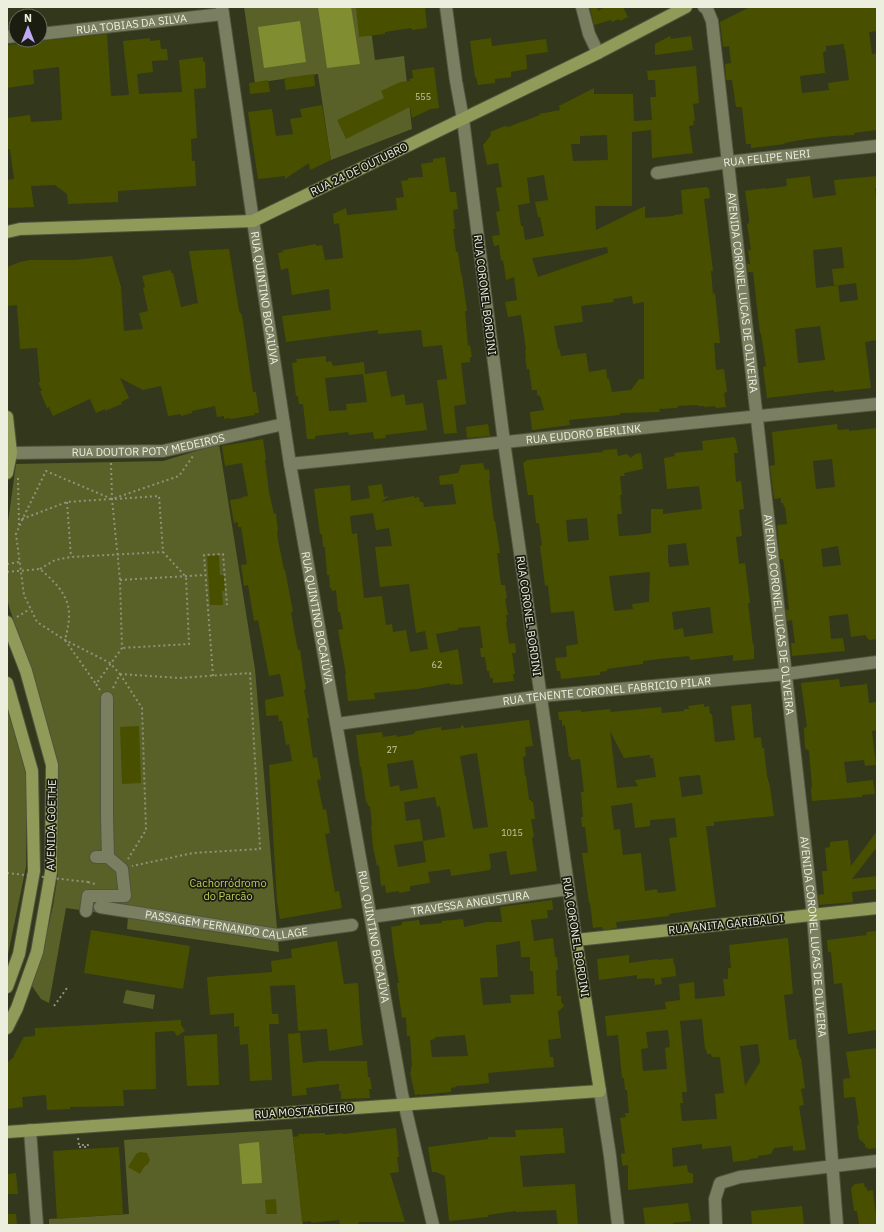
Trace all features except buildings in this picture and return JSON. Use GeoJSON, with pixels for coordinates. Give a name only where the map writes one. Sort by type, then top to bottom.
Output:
{"type":"FeatureCollection","features":[{"type":"Feature","properties":{"kind":"main road","name":"RUA 24 DE OUTUBRO"},"geometry":{"type":"LineString","coordinates":[[7,232],[20,229],[253,221],[598,53],[686,7]]}},
{"type":"Feature","properties":{"kind":"main road"},"geometry":{"type":"LineString","coordinates":[[7,417],[12,473]]}},
{"type":"Feature","properties":{"kind":"main road","name":"AVENIDA GOETHE"},"geometry":{"type":"LineString","coordinates":[[7,622],[26,671],[52,765],[52,772],[51,872],[48,894],[37,952],[17,1008],[7,1028]]}},
{"type":"Feature","properties":{"kind":"main road","name":"AVENIDA GOETHE"},"geometry":{"type":"LineString","coordinates":[[7,683],[32,771],[34,871],[18,954],[7,987]]}},
{"type":"Feature","properties":{"kind":"main road","name":"RUA ANITA GARIBALDI"},"geometry":{"type":"LineString","coordinates":[[576,940],[877,908]]}},
{"type":"Feature","properties":{"kind":"main road","name":"RUA CORONEL BORDINI"},"geometry":{"type":"LineString","coordinates":[[576,940],[600,1091]]}},
{"type":"Feature","properties":{"kind":"main road","name":"RUA MOSTARDEIRO"},"geometry":{"type":"LineString","coordinates":[[7,1132],[600,1091]]}},
{"type":"Feature","properties":{"kind":"street","name":"RUA CORONEL BORDINI"},"geometry":{"type":"LineString","coordinates":[[446,7],[456,81],[463,119],[504,442],[576,940]]}},
{"type":"Feature","properties":{"kind":"street"},"geometry":{"type":"LineString","coordinates":[[582,7],[589,34],[598,53]]}},
{"type":"Feature","properties":{"kind":"street","name":"AVENIDA CORONEL LUCAS DE OLIVEIRA"},"geometry":{"type":"LineString","coordinates":[[704,7],[707,9],[712,21],[813,915],[837,1225]]}},
{"type":"Feature","properties":{"kind":"street","name":"RUA TOBIAS DA SILVA"},"geometry":{"type":"LineString","coordinates":[[48,33],[223,11]]}},
{"type":"Feature","properties":{"kind":"street","name":"RUA QUINTINO BOCAIÚVA"},"geometry":{"type":"LineString","coordinates":[[223,11],[290,464],[404,1104],[433,1225]]}},
{"type":"Feature","properties":{"kind":"street","name":"RUA FELIPE NERI"},"geometry":{"type":"LineString","coordinates":[[657,173],[728,162],[877,146]]}},
{"type":"Feature","properties":{"kind":"street","name":"RUA EUDORO BERLINK"},"geometry":{"type":"LineString","coordinates":[[290,464],[877,404]]}},
{"type":"Feature","properties":{"kind":"street","name":"RUA DOUTOR POTY MEDEIROS"},"geometry":{"type":"LineString","coordinates":[[11,453],[163,452],[284,424]]}},
{"type":"Feature","properties":{"kind":"street","name":"RUA TENENTE CORONEL FABRICIO PILAR"},"geometry":{"type":"LineString","coordinates":[[337,724],[541,696],[786,674],[877,662]]}},
{"type":"Feature","properties":{"kind":"street"},"geometry":{"type":"LineString","coordinates":[[107,698],[108,857]]}},
{"type":"Feature","properties":{"kind":"street"},"geometry":{"type":"LineString","coordinates":[[86,911],[88,896],[125,896],[122,869],[108,857],[96,857]]}},
{"type":"Feature","properties":{"kind":"street","name":"TRAVESSA ANGUSTURA"},"geometry":{"type":"LineString","coordinates":[[371,917],[568,889]]}},
{"type":"Feature","properties":{"kind":"street","name":"PASSAGEM FERNANDO CALLAGE"},"geometry":{"type":"LineString","coordinates":[[100,907],[278,935],[352,925]]}},
{"type":"Feature","properties":{"kind":"street","name":"RUA CORONEL BORDINI"},"geometry":{"type":"LineString","coordinates":[[600,1091],[610,1156],[618,1225]]}},
{"type":"Feature","properties":{"kind":"street"},"geometry":{"type":"LineString","coordinates":[[30,1130],[37,1225]]}},
{"type":"Feature","properties":{"kind":"street"},"geometry":{"type":"LineString","coordinates":[[716,1225],[714,1199],[720,1183],[740,1178],[877,1161]]}},
{"type":"Feature","properties":{"kind":"path"},"geometry":{"type":"LineString","coordinates":[[122,869],[146,830],[142,708],[120,674],[110,663],[65,640],[37,622],[24,595],[16,534],[46,471],[112,499],[179,476],[203,442]]}},
{"type":"Feature","properties":{"kind":"path"},"geometry":{"type":"LineString","coordinates":[[96,684],[122,648],[120,580],[112,499],[110,452]]}},
{"type":"Feature","properties":{"kind":"path"},"geometry":{"type":"LineString","coordinates":[[12,473],[19,527]]}},
{"type":"Feature","properties":{"kind":"path"},"geometry":{"type":"LineString","coordinates":[[22,520],[67,502],[159,496],[163,552],[186,577],[189,644],[122,648]]}},
{"type":"Feature","properties":{"kind":"path"},"geometry":{"type":"LineString","coordinates":[[67,502],[71,557]]}},
{"type":"Feature","properties":{"kind":"path"},"geometry":{"type":"LineString","coordinates":[[7,572],[40,569],[55,560],[71,557],[163,552]]}},
{"type":"Feature","properties":{"kind":"path"},"geometry":{"type":"LineString","coordinates":[[213,676],[204,555],[223,554],[227,605]]}},
{"type":"Feature","properties":{"kind":"path"},"geometry":{"type":"LineString","coordinates":[[7,564],[20,562]]}},
{"type":"Feature","properties":{"kind":"path"},"geometry":{"type":"LineString","coordinates":[[40,569],[58,585],[66,600],[69,614],[65,640],[107,698],[120,674]]}},
{"type":"Feature","properties":{"kind":"path"},"geometry":{"type":"LineString","coordinates":[[120,580],[205,575]]}},
{"type":"Feature","properties":{"kind":"path"},"geometry":{"type":"LineString","coordinates":[[7,622],[31,609]]}},
{"type":"Feature","properties":{"kind":"path"},"geometry":{"type":"LineString","coordinates":[[120,674],[180,678],[250,673],[260,849],[193,853],[122,869]]}},
{"type":"Feature","properties":{"kind":"path"},"geometry":{"type":"LineString","coordinates":[[7,873],[88,882]]}},
{"type":"Feature","properties":{"kind":"path"},"geometry":{"type":"LineString","coordinates":[[54,1006],[67,988]]}},
{"type":"Feature","properties":{"kind":"path"},"geometry":{"type":"LineString","coordinates":[[78,1127],[79,1147]]}},
{"type":"Feature","properties":{"kind":"green space"},"geometry":{"type":"Polygon","coordinates":[[[244,7],[368,7],[375,60],[404,56],[412,129],[331,160],[318,74],[255,83],[244,7]]]}},
{"type":"Feature","properties":{"kind":"green space","name":"Cachorródromo do Parcão"},"geometry":{"type":"Polygon","coordinates":[[[219,444],[255,669],[279,952],[127,929],[128,917],[66,908],[49,1003],[41,999],[32,986],[42,954],[53,906],[58,874],[57,763],[30,667],[7,598],[7,529],[16,464],[163,461],[219,444]]]}},
{"type":"Feature","properties":{"kind":"green space"},"geometry":{"type":"Polygon","coordinates":[[[7,706],[26,774],[26,867],[7,959],[7,706]]]}},
{"type":"Feature","properties":{"kind":"green space"},"geometry":{"type":"Polygon","coordinates":[[[126,990],[155,995],[153,1009],[123,1003],[126,990]]]}},
{"type":"Feature","properties":{"kind":"green space"},"geometry":{"type":"Polygon","coordinates":[[[292,1129],[303,1225],[49,1225],[49,1219],[129,1214],[124,1140],[292,1129]]]}},
{"type":"Feature","properties":{"kind":"shaded area"},"geometry":{"type":"Polygon","coordinates":[[[318,7],[351,7],[360,64],[327,68],[318,7]]]}},
{"type":"Feature","properties":{"kind":"shaded area"},"geometry":{"type":"Polygon","coordinates":[[[300,21],[306,62],[264,68],[258,27],[300,21]]]}},
{"type":"Feature","properties":{"kind":"shaded area"},"geometry":{"type":"Polygon","coordinates":[[[259,1142],[262,1183],[242,1184],[239,1144],[259,1142]]]}}]}
